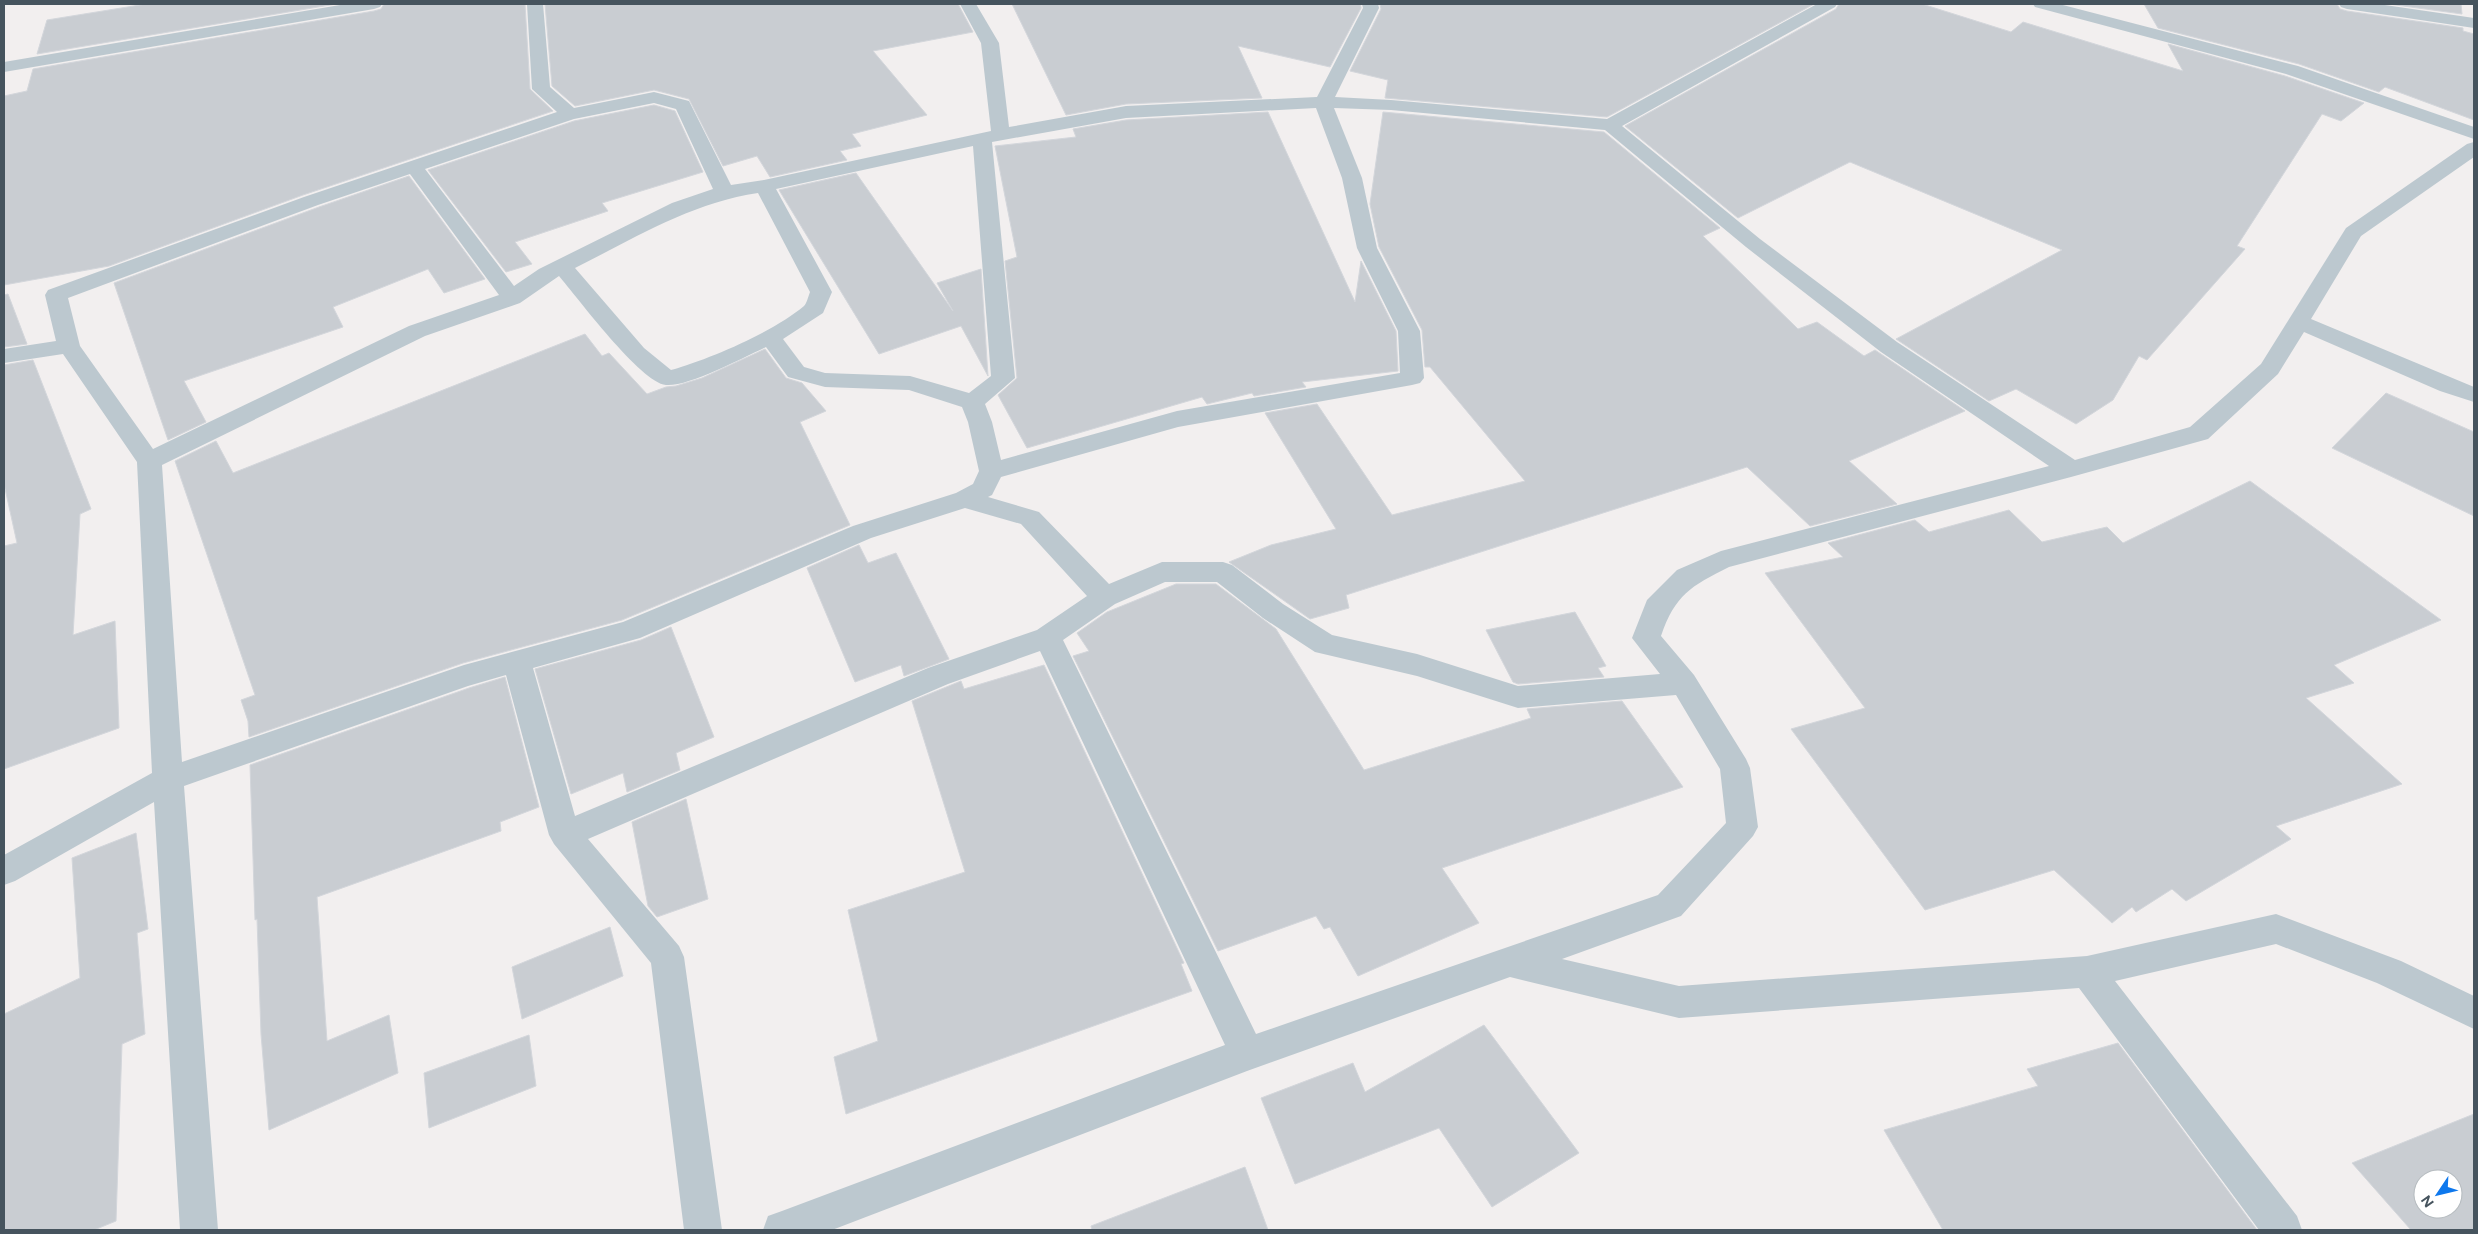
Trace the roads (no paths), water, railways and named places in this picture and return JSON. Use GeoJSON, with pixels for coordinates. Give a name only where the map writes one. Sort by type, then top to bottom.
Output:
{"type":"FeatureCollection","features":[{"type":"Feature","properties":{"kind":"street"},"geometry":{"type":"LineString","coordinates":[[4,67],[374,4]]}},
{"type":"Feature","properties":{"kind":"street"},"geometry":{"type":"LineString","coordinates":[[535,4],[541,89],[570,114]]}},
{"type":"Feature","properties":{"kind":"street"},"geometry":{"type":"LineString","coordinates":[[770,338],[796,372],[825,380],[910,383],[972,402],[983,396],[1003,378],[992,136],[990,43],[968,4]]}},
{"type":"Feature","properties":{"kind":"street"},"geometry":{"type":"LineString","coordinates":[[991,471],[1176,419],[1412,378],[1409,331],[1367,248],[1352,178],[1323,102],[1371,8],[1370,4]]}},
{"type":"Feature","properties":{"kind":"street"},"geometry":{"type":"LineString","coordinates":[[1610,126],[1829,4]]}},
{"type":"Feature","properties":{"kind":"street"},"geometry":{"type":"LineString","coordinates":[[2041,4],[2292,70],[2474,133]]}},
{"type":"Feature","properties":{"kind":"street"},"geometry":{"type":"LineString","coordinates":[[2347,4],[2474,23]]}},
{"type":"Feature","properties":{"kind":"street"},"geometry":{"type":"LineString","coordinates":[[199,1230],[168,779],[149,461],[69,346],[56,295],[311,201],[570,114],[654,97],[683,106],[724,192]]}},
{"type":"Feature","properties":{"kind":"street"},"geometry":{"type":"LineString","coordinates":[[149,461],[417,331],[512,298],[547,274],[679,206],[724,192],[764,186],[992,136],[1126,112],[1323,102],[1391,105],[1610,126],[1754,243],[1889,347],[2071,469]]}},
{"type":"Feature","properties":{"kind":"street"},"geometry":{"type":"LineString","coordinates":[[782,1230],[1246,1054],[1669,906],[1742,827],[1735,768],[1684,683],[1646,638],[1657,607],[1686,577],[1721,560],[2071,469],[2199,432],[2270,369],[2353,232],[2474,148]]}},
{"type":"Feature","properties":{"kind":"street"},"geometry":{"type":"LineString","coordinates":[[414,167],[512,298]]}},
{"type":"Feature","properties":{"kind":"street"},"geometry":{"type":"LineString","coordinates":[[562,267],[636,353],[667,378],[700,369],[770,338],[814,308],[821,292],[764,186]]}},
{"type":"Feature","properties":{"kind":"street"},"geometry":{"type":"LineString","coordinates":[[2299,322],[2448,386],[2474,395]]}},
{"type":"Feature","properties":{"kind":"street"},"geometry":{"type":"LineString","coordinates":[[4,356],[69,346]]}},
{"type":"Feature","properties":{"kind":"street"},"geometry":{"type":"LineString","coordinates":[[4,871],[168,779],[464,676],[630,631],[862,532],[965,499],[983,489],[991,471],[980,422],[972,402]]}},
{"type":"Feature","properties":{"kind":"street"},"geometry":{"type":"LineString","coordinates":[[965,499],[1030,518],[1086,580],[1105,597]]}},
{"type":"Feature","properties":{"kind":"street"},"geometry":{"type":"LineString","coordinates":[[564,835],[938,676],[1047,636],[1105,597],[1162,572],[1223,572],[1273,611],[1308,632],[1325,645],[1343,646],[1417,665],[1518,696],[1684,683]]}},
{"type":"Feature","properties":{"kind":"street"},"geometry":{"type":"LineString","coordinates":[[1047,636],[1246,1054]]}},
{"type":"Feature","properties":{"kind":"street"},"geometry":{"type":"LineString","coordinates":[[517,662],[564,835],[668,957],[703,1230]]}},
{"type":"Feature","properties":{"kind":"street"},"geometry":{"type":"LineString","coordinates":[[1510,962],[1679,1002],[2087,972],[2276,929],[2389,972],[2474,1013]]}},
{"type":"Feature","properties":{"kind":"street"},"geometry":{"type":"LineString","coordinates":[[2087,972],[2283,1230]]}}]}
